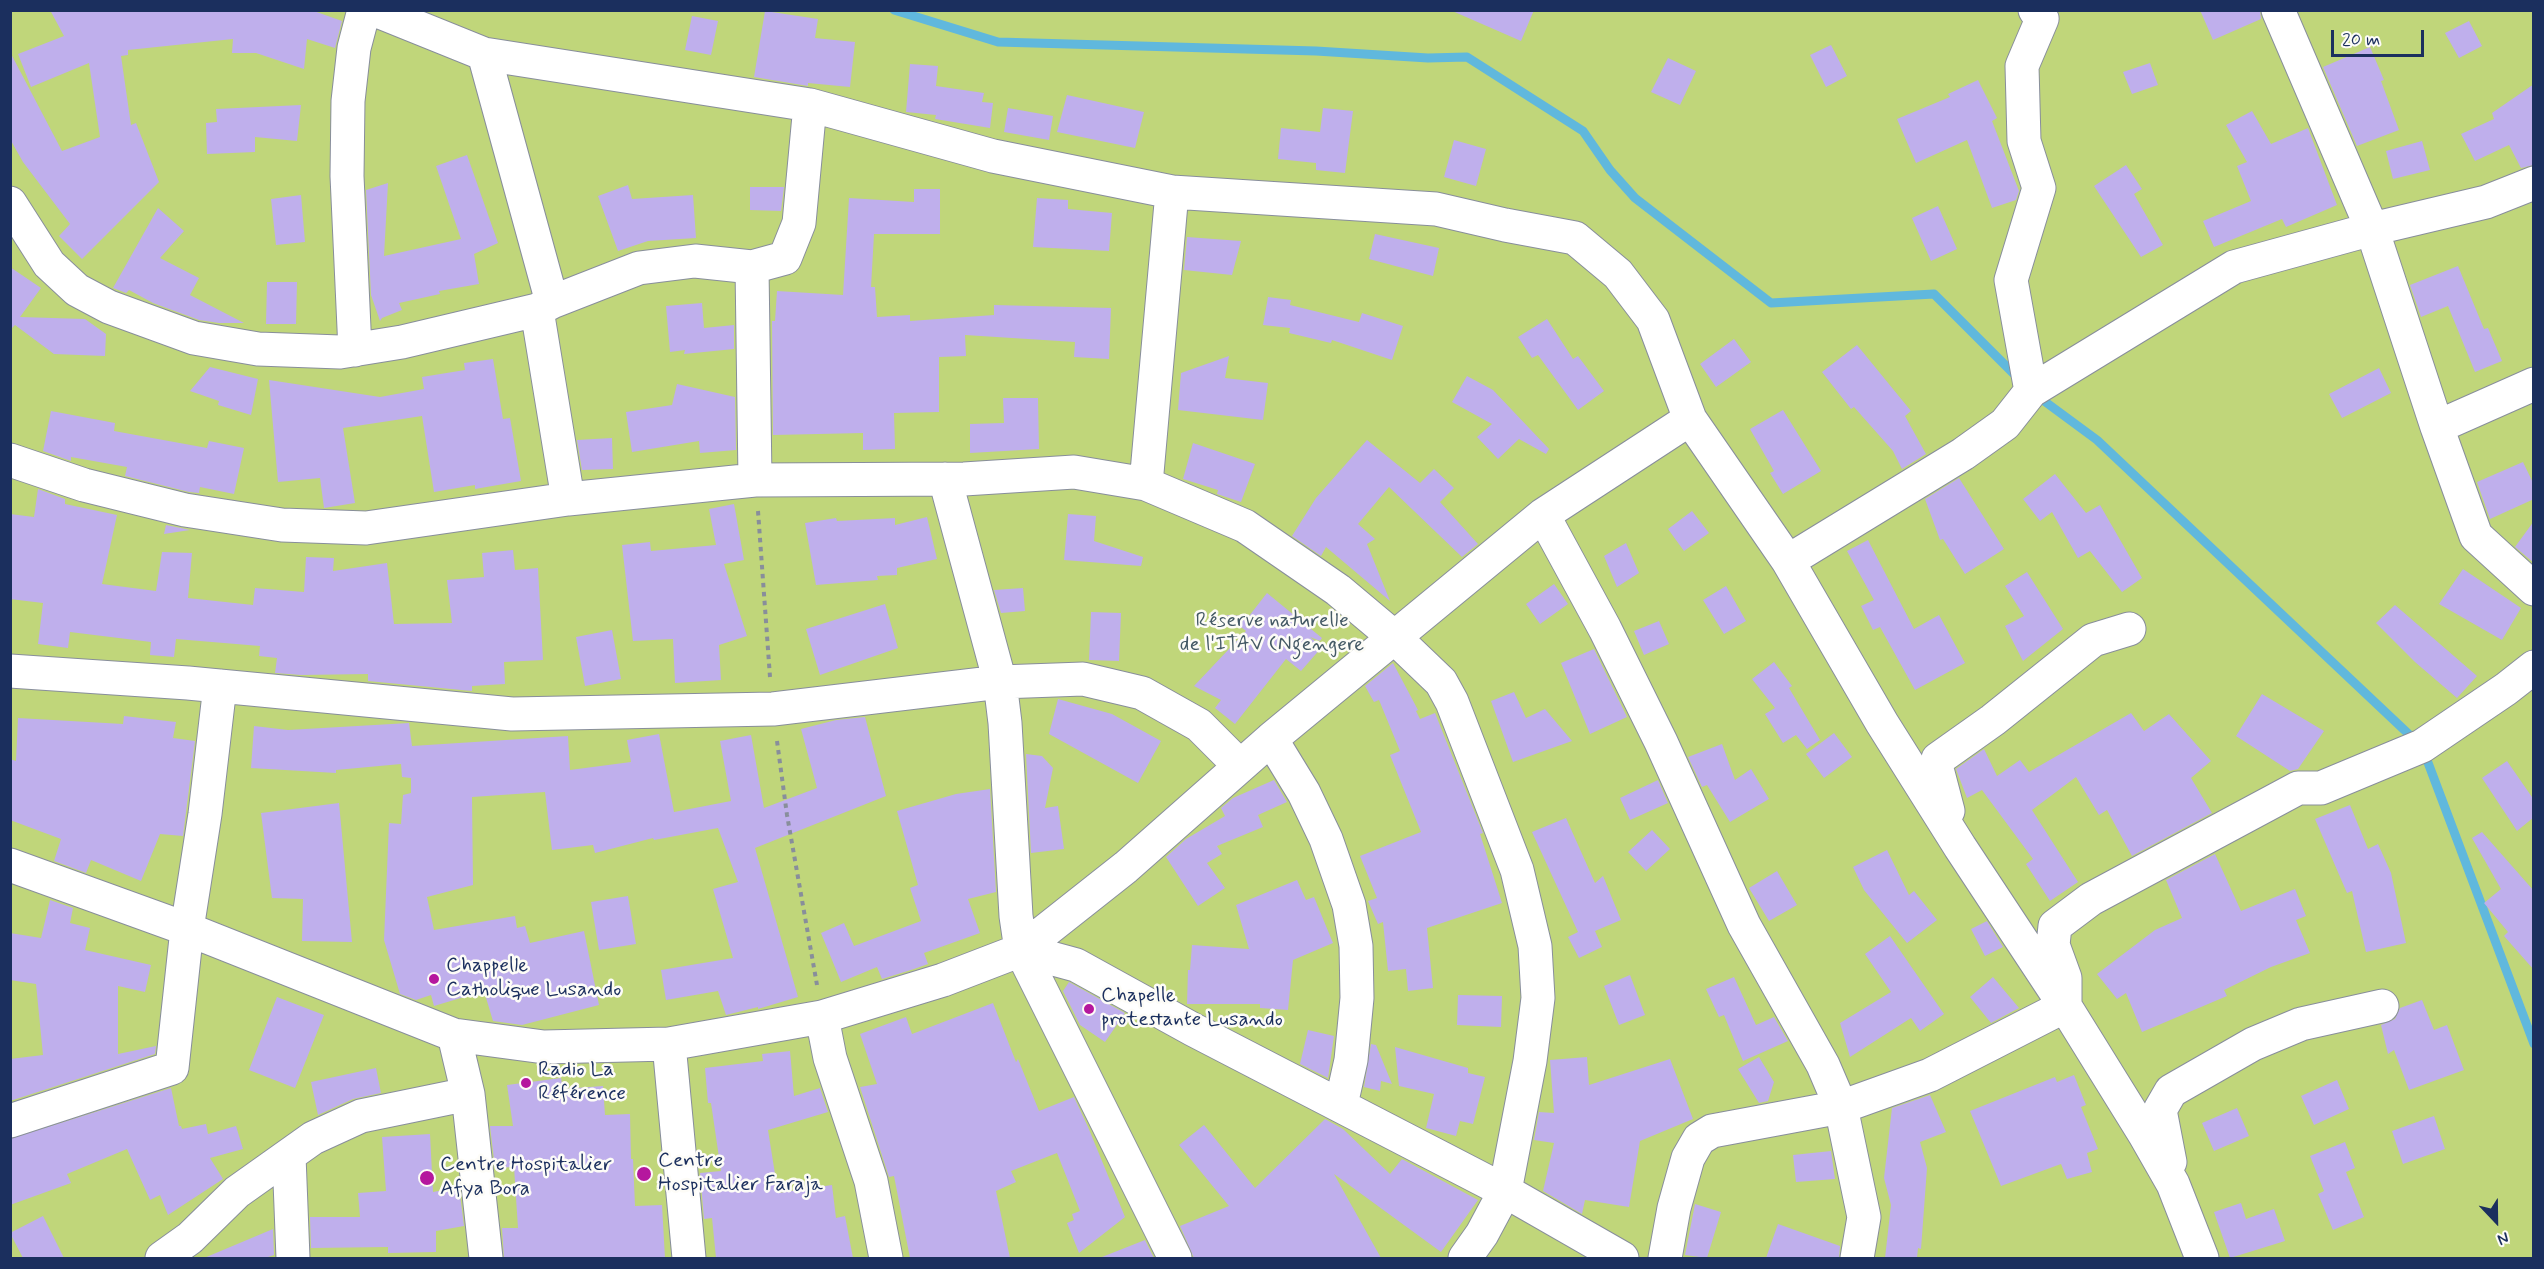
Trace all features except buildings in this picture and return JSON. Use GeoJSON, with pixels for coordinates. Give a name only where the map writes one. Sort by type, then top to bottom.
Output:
{"type":"FeatureCollection","features":[{"type":"Feature","properties":{"kind":"street"},"geometry":{"type":"LineString","coordinates":[[355,350],[347,176],[348,101],[354,48],[364,10]]}},
{"type":"Feature","properties":{"kind":"street"},"geometry":{"type":"LineString","coordinates":[[375,10],[484,54],[810,105],[993,156],[1172,192],[1436,209],[1575,238],[1618,273],[1653,320],[1690,419],[1788,561],[1882,723],[1949,830],[2066,1006],[2173,1184],[2202,1258]]}},
{"type":"Feature","properties":{"kind":"street"},"geometry":{"type":"LineString","coordinates":[[2031,391],[2011,280],[2039,188],[2024,141],[2022,66],[2042,19],[2035,10]]}},
{"type":"Feature","properties":{"kind":"street"},"geometry":{"type":"LineString","coordinates":[[2278,10],[2372,229],[2437,427],[2476,536],[2534,589]]}},
{"type":"Feature","properties":{"kind":"street"},"geometry":{"type":"LineString","coordinates":[[484,54],[544,306],[568,499]]}},
{"type":"Feature","properties":{"kind":"street"},"geometry":{"type":"LineString","coordinates":[[10,203],[49,264],[77,290],[109,307],[194,338],[258,349],[340,352],[402,342],[544,306],[639,268],[695,261],[752,267],[785,258],[800,223],[810,105]]}},
{"type":"Feature","properties":{"kind":"street"},"geometry":{"type":"LineString","coordinates":[[1788,561],[1963,454],[2005,424],[2031,391],[2234,267],[2486,201],[2534,183]]}},
{"type":"Feature","properties":{"kind":"street"},"geometry":{"type":"LineString","coordinates":[[1146,484],[1172,192]]}},
{"type":"Feature","properties":{"kind":"street"},"geometry":{"type":"LineString","coordinates":[[752,267],[755,480]]}},
{"type":"Feature","properties":{"kind":"street"},"geometry":{"type":"LineString","coordinates":[[2437,427],[2534,384]]}},
{"type":"Feature","properties":{"kind":"street"},"geometry":{"type":"LineString","coordinates":[[10,865],[187,929],[454,1035],[544,1047],[669,1044],[822,1017],[943,980],[1021,950],[1126,867],[1271,739],[1543,515],[1690,419]]}},
{"type":"Feature","properties":{"kind":"street"},"geometry":{"type":"LineString","coordinates":[[10,460],[84,485],[152,502],[186,510],[282,525],[366,528],[568,499],[755,480],[945,479],[1074,472],[1146,484],[1245,526],[1338,590],[1394,637],[1441,682],[1452,702],[1517,870],[1535,946],[1538,998],[1530,1060],[1505,1191],[1482,1234],[1465,1258]]}},
{"type":"Feature","properties":{"kind":"street"},"geometry":{"type":"LineString","coordinates":[[945,479],[1000,682],[1005,723],[1016,916],[1021,950],[1175,1258]]}},
{"type":"Feature","properties":{"kind":"street"},"geometry":{"type":"LineString","coordinates":[[1543,515],[1605,629],[1661,742],[1744,925],[1823,1065],[1841,1107],[1864,1217],[1857,1258]]}},
{"type":"Feature","properties":{"kind":"street"},"geometry":{"type":"LineString","coordinates":[[1949,830],[1948,807],[1937,769],[1938,759],[1993,720],[2093,640],[2129,629]]}},
{"type":"Feature","properties":{"kind":"street"},"geometry":{"type":"LineString","coordinates":[[2066,1006],[2065,978],[2053,945],[2055,926],[2091,899],[2298,788],[2320,788],[2422,746],[2506,689],[2534,667]]}},
{"type":"Feature","properties":{"kind":"street"},"geometry":{"type":"LineString","coordinates":[[10,671],[220,686],[512,714],[773,709],[1000,682],[1083,679],[1142,693],[1199,725],[1240,766]]}},
{"type":"Feature","properties":{"kind":"street"},"geometry":{"type":"LineString","coordinates":[[10,1121],[172,1068],[187,929],[205,814],[220,686]]}},
{"type":"Feature","properties":{"kind":"street"},"geometry":{"type":"LineString","coordinates":[[1271,739],[1304,793],[1326,839],[1349,905],[1356,946],[1357,998],[1351,1060],[1341,1105]]}},
{"type":"Feature","properties":{"kind":"street"},"geometry":{"type":"LineString","coordinates":[[1021,950],[1076,965],[1192,1029],[1505,1191],[1622,1258]]}},
{"type":"Feature","properties":{"kind":"street"},"geometry":{"type":"LineString","coordinates":[[1665,1258],[1674,1208],[1685,1168],[1699,1139],[1712,1131],[1841,1107],[1930,1075],[2066,1006]]}},
{"type":"Feature","properties":{"kind":"street"},"geometry":{"type":"LineString","coordinates":[[2173,1184],[2160,1110],[2171,1090],[2253,1044],[2301,1024],[2382,1006]]}},
{"type":"Feature","properties":{"kind":"street"},"geometry":{"type":"LineString","coordinates":[[822,1017],[830,1058],[871,1181],[886,1258]]}},
{"type":"Feature","properties":{"kind":"street"},"geometry":{"type":"LineString","coordinates":[[454,1035],[468,1094],[486,1258]]}},
{"type":"Feature","properties":{"kind":"street"},"geometry":{"type":"LineString","coordinates":[[669,1044],[688,1258]]}},
{"type":"Feature","properties":{"kind":"street"},"geometry":{"type":"LineString","coordinates":[[162,1258],[190,1238],[237,1192],[313,1138],[361,1116],[468,1094]]}},
{"type":"Feature","properties":{"kind":"street"},"geometry":{"type":"LineString","coordinates":[[289,1156],[293,1258]]}},
{"type":"Feature","properties":{"kind":"path"},"geometry":{"type":"LineString","coordinates":[[755,480],[773,709],[787,815],[822,1017]]}},
{"type":"Feature","properties":{"kind":"green space","name":"Réserve naturelle de l'ITAV (Ngengere"},"geometry":{"type":"Polygon","coordinates":[[[11,11],[2533,11],[2533,1258],[11,1258],[11,11]]]}},
{"type":"Feature","properties":{"kind":"waterway"},"geometry":{"type":"LineString","coordinates":[[894,10],[998,42],[1316,51],[1428,58],[1467,57],[1583,131],[1610,170],[1635,198],[1771,303],[1934,294],[2019,379]]}},
{"type":"Feature","properties":{"kind":"waterway"},"geometry":{"type":"LineString","coordinates":[[2036,395],[2097,440],[2416,741]]}},
{"type":"Feature","properties":{"kind":"waterway"},"geometry":{"type":"LineString","coordinates":[[2424,752],[2534,1044]]}},
{"type":"Feature","properties":{"kind":"place","name":"Chappelle Catholique Lusando"},"geometry":{"type":"Point","coordinates":[434,979]}},
{"type":"Feature","properties":{"kind":"place","name":"Chapelle protestante Lusando"},"geometry":{"type":"Point","coordinates":[1089,1009]}},
{"type":"Feature","properties":{"kind":"place","name":"Radio La Référence"},"geometry":{"type":"Point","coordinates":[526,1083]}},
{"type":"Feature","properties":{"kind":"place","name":"Centre Hospitalier Faraja"},"geometry":{"type":"Point","coordinates":[644,1174]}},
{"type":"Feature","properties":{"kind":"place","name":"Centre Hospitalier Afya Bora"},"geometry":{"type":"Point","coordinates":[427,1178]}}]}
